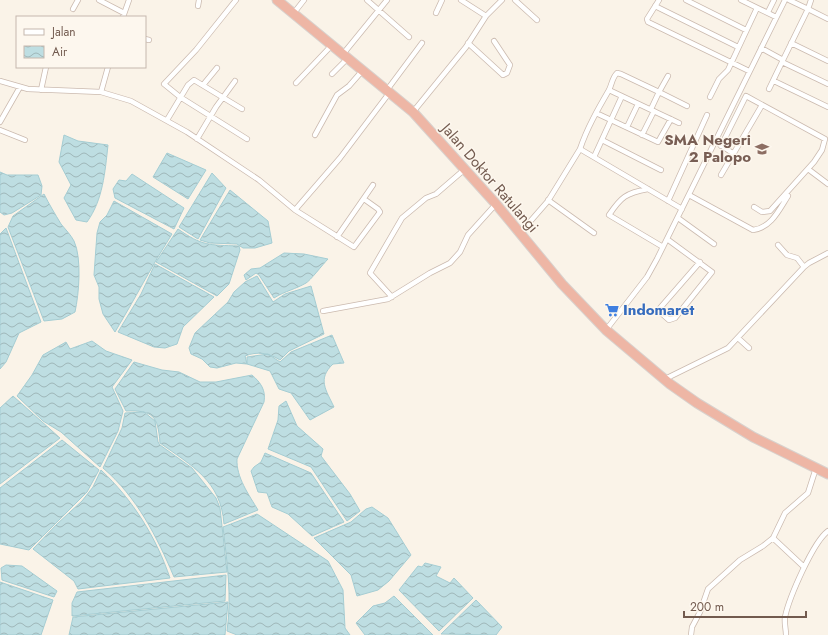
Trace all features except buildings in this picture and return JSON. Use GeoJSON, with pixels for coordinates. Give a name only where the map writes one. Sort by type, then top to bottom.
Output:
{"type":"FeatureCollection","features":[{"type":"Feature","properties":{"kind":"highway","name":"Jalan Doktor Ratulangi"},"geometry":{"type":"LineString","coordinates":[[277,0],[412,112],[466,169],[562,284],[606,330],[671,385],[731,424],[786,454],[828,474]]}},
{"type":"Feature","properties":{"kind":"street"},"geometry":{"type":"LineString","coordinates":[[73,9],[78,0]]}},
{"type":"Feature","properties":{"kind":"street"},"geometry":{"type":"LineString","coordinates":[[99,0],[123,15],[129,0]]}},
{"type":"Feature","properties":{"kind":"street"},"geometry":{"type":"LineString","coordinates":[[198,6],[200,0]]}},
{"type":"Feature","properties":{"kind":"street"},"geometry":{"type":"LineString","coordinates":[[236,0],[196,50],[165,82],[165,86],[247,139]]}},
{"type":"Feature","properties":{"kind":"street"},"geometry":{"type":"LineString","coordinates":[[293,14],[304,0]]}},
{"type":"Feature","properties":{"kind":"street"},"geometry":{"type":"LineString","coordinates":[[367,0],[409,37]]}},
{"type":"Feature","properties":{"kind":"street"},"geometry":{"type":"LineString","coordinates":[[332,74],[386,0]]}},
{"type":"Feature","properties":{"kind":"street"},"geometry":{"type":"LineString","coordinates":[[436,14],[442,0]]}},
{"type":"Feature","properties":{"kind":"street"},"geometry":{"type":"LineString","coordinates":[[461,0],[486,16]]}},
{"type":"Feature","properties":{"kind":"street"},"geometry":{"type":"LineString","coordinates":[[412,112],[468,43],[486,16],[502,0]]}},
{"type":"Feature","properties":{"kind":"street"},"geometry":{"type":"LineString","coordinates":[[515,0],[537,20]]}},
{"type":"Feature","properties":{"kind":"street"},"geometry":{"type":"LineString","coordinates":[[658,0],[647,19],[648,22],[749,71]]}},
{"type":"Feature","properties":{"kind":"street"},"geometry":{"type":"LineString","coordinates":[[686,0],[746,30]]}},
{"type":"Feature","properties":{"kind":"street"},"geometry":{"type":"LineString","coordinates":[[741,0],[768,12],[776,18]]}},
{"type":"Feature","properties":{"kind":"street"},"geometry":{"type":"LineString","coordinates":[[768,12],[774,0]]}},
{"type":"Feature","properties":{"kind":"street"},"geometry":{"type":"LineString","coordinates":[[606,330],[647,277],[690,195],[749,71],[786,0]]}},
{"type":"Feature","properties":{"kind":"street"},"geometry":{"type":"LineString","coordinates":[[789,0],[828,19]]}},
{"type":"Feature","properties":{"kind":"street"},"geometry":{"type":"LineString","coordinates":[[769,89],[811,0]]}},
{"type":"Feature","properties":{"kind":"street"},"geometry":{"type":"LineString","coordinates":[[655,6],[738,47]]}},
{"type":"Feature","properties":{"kind":"street"},"geometry":{"type":"LineString","coordinates":[[710,97],[719,79],[731,63],[757,8]]}},
{"type":"Feature","properties":{"kind":"street"},"geometry":{"type":"LineString","coordinates":[[468,43],[503,75],[507,73],[510,65],[494,41]]}},
{"type":"Feature","properties":{"kind":"street"},"geometry":{"type":"LineString","coordinates":[[295,210],[340,158],[422,43]]}},
{"type":"Feature","properties":{"kind":"street"},"geometry":{"type":"LineString","coordinates":[[791,43],[828,60]]}},
{"type":"Feature","properties":{"kind":"street"},"geometry":{"type":"LineString","coordinates":[[296,83],[332,45]]}},
{"type":"Feature","properties":{"kind":"street"},"geometry":{"type":"LineString","coordinates":[[761,48],[828,84]]}},
{"type":"Feature","properties":{"kind":"street"},"geometry":{"type":"LineString","coordinates":[[41,90],[46,68]]}},
{"type":"Feature","properties":{"kind":"street"},"geometry":{"type":"LineString","coordinates":[[101,92],[108,68]]}},
{"type":"Feature","properties":{"kind":"street"},"geometry":{"type":"LineString","coordinates":[[203,85],[218,68]]}},
{"type":"Feature","properties":{"kind":"street"},"geometry":{"type":"LineString","coordinates":[[315,135],[328,108],[338,93],[349,86],[363,70]]}},
{"type":"Feature","properties":{"kind":"street"},"geometry":{"type":"LineString","coordinates":[[520,232],[548,200],[580,149],[596,113],[609,90],[614,76],[617,73],[687,106]]}},
{"type":"Feature","properties":{"kind":"street"},"geometry":{"type":"LineString","coordinates":[[642,135],[659,92],[668,76]]}},
{"type":"Feature","properties":{"kind":"street"},"geometry":{"type":"LineString","coordinates":[[0,81],[20,87],[41,90],[101,92],[125,98],[167,120],[197,139],[259,180],[295,210],[354,247],[367,231],[380,210],[364,199]]}},
{"type":"Feature","properties":{"kind":"street"},"geometry":{"type":"LineString","coordinates":[[167,120],[180,97],[192,81],[203,85],[242,109]]}},
{"type":"Feature","properties":{"kind":"street"},"geometry":{"type":"LineString","coordinates":[[197,139],[210,116],[235,81]]}},
{"type":"Feature","properties":{"kind":"street"},"geometry":{"type":"LineString","coordinates":[[774,81],[828,106]]}},
{"type":"Feature","properties":{"kind":"street"},"geometry":{"type":"LineString","coordinates":[[0,122],[20,87]]}},
{"type":"Feature","properties":{"kind":"street"},"geometry":{"type":"LineString","coordinates":[[609,90],[679,123]]}},
{"type":"Feature","properties":{"kind":"street"},"geometry":{"type":"LineString","coordinates":[[740,92],[825,139],[822,150],[808,169],[770,211],[762,212],[754,208]]}},
{"type":"Feature","properties":{"kind":"street"},"geometry":{"type":"LineString","coordinates":[[594,157],[622,96]]}},
{"type":"Feature","properties":{"kind":"street"},"geometry":{"type":"LineString","coordinates":[[721,146],[746,96]]}},
{"type":"Feature","properties":{"kind":"street"},"geometry":{"type":"LineString","coordinates":[[627,127],[638,104]]}},
{"type":"Feature","properties":{"kind":"street"},"geometry":{"type":"LineString","coordinates":[[720,175],[734,154],[762,105]]}},
{"type":"Feature","properties":{"kind":"street"},"geometry":{"type":"LineString","coordinates":[[596,113],[658,142],[671,119]]}},
{"type":"Feature","properties":{"kind":"street"},"geometry":{"type":"LineString","coordinates":[[668,201],[707,115]]}},
{"type":"Feature","properties":{"kind":"street"},"geometry":{"type":"LineString","coordinates":[[0,130],[26,140]]}},
{"type":"Feature","properties":{"kind":"street"},"geometry":{"type":"LineString","coordinates":[[602,140],[661,170]]}},
{"type":"Feature","properties":{"kind":"street"},"geometry":{"type":"LineString","coordinates":[[716,142],[734,154]]}},
{"type":"Feature","properties":{"kind":"street"},"geometry":{"type":"LineString","coordinates":[[580,149],[682,209]]}},
{"type":"Feature","properties":{"kind":"street"},"geometry":{"type":"LineString","coordinates":[[392,297],[370,273],[402,218],[426,198],[436,194],[466,169]]}},
{"type":"Feature","properties":{"kind":"street"},"geometry":{"type":"LineString","coordinates":[[808,169],[828,184]]}},
{"type":"Feature","properties":{"kind":"street"},"geometry":{"type":"LineString","coordinates":[[337,237],[373,185]]}},
{"type":"Feature","properties":{"kind":"street"},"geometry":{"type":"LineString","coordinates":[[648,189],[631,192],[619,200],[609,215],[663,247]]}},
{"type":"Feature","properties":{"kind":"street"},"geometry":{"type":"LineString","coordinates":[[690,195],[753,230],[764,227],[771,222],[788,196]]}},
{"type":"Feature","properties":{"kind":"street"},"geometry":{"type":"LineString","coordinates":[[548,200],[594,233]]}},
{"type":"Feature","properties":{"kind":"street"},"geometry":{"type":"LineString","coordinates":[[324,311],[392,297],[454,260],[468,236],[496,204]]}},
{"type":"Feature","properties":{"kind":"street"},"geometry":{"type":"LineString","coordinates":[[678,218],[714,244]]}},
{"type":"Feature","properties":{"kind":"street"},"geometry":{"type":"LineString","coordinates":[[667,239],[700,262],[712,273],[675,318],[669,320],[660,312],[660,308],[700,262]]}},
{"type":"Feature","properties":{"kind":"street"},"geometry":{"type":"LineString","coordinates":[[778,245],[787,255],[797,258],[804,267]]}},
{"type":"Feature","properties":{"kind":"street"},"geometry":{"type":"LineString","coordinates":[[671,385],[724,350],[738,338],[804,267],[828,254]]}},
{"type":"Feature","properties":{"kind":"street"},"geometry":{"type":"LineString","coordinates":[[738,338],[749,348]]}},
{"type":"Feature","properties":{"kind":"street"},"geometry":{"type":"LineString","coordinates":[[691,635],[692,627],[700,612],[708,589],[740,560],[773,538],[785,513],[808,493],[816,468]]}},
{"type":"Feature","properties":{"kind":"street"},"geometry":{"type":"LineString","coordinates":[[786,635],[786,615],[804,567],[828,531]]}},
{"type":"Feature","properties":{"kind":"street"},"geometry":{"type":"LineString","coordinates":[[773,538],[804,567]]}},
{"type":"Feature","properties":{"kind":"water"},"geometry":{"type":"Polygon","coordinates":[[[64,135],[78,141],[108,145],[100,195],[97,204],[87,222],[76,220],[64,198],[71,185],[59,162],[64,135]]]}},
{"type":"Feature","properties":{"kind":"water"},"geometry":{"type":"Polygon","coordinates":[[[167,153],[206,170],[188,199],[153,177],[167,153]]]}},
{"type":"Feature","properties":{"kind":"water"},"geometry":{"type":"Polygon","coordinates":[[[0,172],[7,175],[38,175],[42,186],[41,195],[12,213],[4,215],[0,212],[0,172]]]}},
{"type":"Feature","properties":{"kind":"water"},"geometry":{"type":"Polygon","coordinates":[[[212,173],[226,188],[198,239],[179,227],[212,173]]]}},
{"type":"Feature","properties":{"kind":"water"},"geometry":{"type":"Polygon","coordinates":[[[132,174],[184,208],[174,229],[115,198],[113,189],[119,180],[126,181],[132,174]]]}},
{"type":"Feature","properties":{"kind":"water"},"geometry":{"type":"Polygon","coordinates":[[[230,190],[268,221],[272,243],[255,248],[243,248],[237,244],[210,243],[200,240],[230,190]]]}},
{"type":"Feature","properties":{"kind":"water"},"geometry":{"type":"Polygon","coordinates":[[[44,194],[61,224],[70,234],[77,248],[79,276],[78,296],[75,312],[62,319],[44,321],[8,227],[13,216],[44,194]]]}},
{"type":"Feature","properties":{"kind":"water"},"geometry":{"type":"Polygon","coordinates":[[[114,201],[172,234],[115,332],[103,314],[99,299],[99,287],[94,275],[97,233],[100,222],[107,215],[114,201]]]}},
{"type":"Feature","properties":{"kind":"water"},"geometry":{"type":"Polygon","coordinates":[[[6,228],[41,322],[19,333],[6,362],[0,369],[0,234],[6,228]]]}},
{"type":"Feature","properties":{"kind":"water"},"geometry":{"type":"Polygon","coordinates":[[[178,229],[193,239],[206,244],[239,246],[240,250],[229,284],[217,296],[156,262],[178,229]]]}},
{"type":"Feature","properties":{"kind":"water"},"geometry":{"type":"Polygon","coordinates":[[[284,253],[304,254],[328,259],[306,283],[274,298],[259,275],[256,273],[246,280],[244,275],[251,269],[260,268],[284,253]]]}},
{"type":"Feature","properties":{"kind":"water"},"geometry":{"type":"Polygon","coordinates":[[[155,264],[214,297],[183,327],[177,344],[165,348],[154,347],[118,332],[141,294],[155,264]]]}},
{"type":"Feature","properties":{"kind":"water"},"geometry":{"type":"Polygon","coordinates":[[[257,276],[273,302],[285,294],[311,286],[324,334],[289,351],[280,360],[267,354],[258,353],[245,356],[247,364],[236,363],[217,368],[210,367],[202,359],[191,354],[189,348],[195,333],[228,302],[234,292],[245,282],[257,276]]]}},
{"type":"Feature","properties":{"kind":"water"},"geometry":{"type":"Polygon","coordinates":[[[332,335],[344,363],[333,364],[325,375],[324,385],[334,407],[310,420],[291,393],[279,389],[270,371],[247,364],[247,357],[268,354],[280,362],[291,352],[332,335]]]}},
{"type":"Feature","properties":{"kind":"water"},"geometry":{"type":"Polygon","coordinates":[[[92,341],[106,351],[132,360],[112,387],[123,411],[118,431],[100,467],[61,432],[43,421],[17,396],[32,375],[43,355],[66,342],[70,349],[92,341]]]}},
{"type":"Feature","properties":{"kind":"water"},"geometry":{"type":"Polygon","coordinates":[[[134,362],[162,370],[179,372],[200,382],[216,382],[252,375],[258,381],[263,390],[264,402],[237,459],[237,466],[247,492],[258,510],[224,524],[222,509],[211,486],[194,467],[160,443],[158,426],[152,416],[142,412],[126,411],[115,389],[134,362]]]}},
{"type":"Feature","properties":{"kind":"water"},"geometry":{"type":"Polygon","coordinates":[[[13,396],[60,438],[0,484],[0,408],[13,396]]]}},
{"type":"Feature","properties":{"kind":"water"},"geometry":{"type":"Polygon","coordinates":[[[286,401],[297,426],[323,449],[321,456],[350,494],[360,511],[347,521],[311,467],[268,449],[278,420],[279,406],[286,401]]]}},
{"type":"Feature","properties":{"kind":"water"},"geometry":{"type":"Polygon","coordinates":[[[144,412],[155,421],[158,442],[160,445],[192,468],[216,498],[220,508],[227,572],[174,577],[161,547],[145,518],[126,492],[103,468],[122,428],[125,413],[144,412]]]}},
{"type":"Feature","properties":{"kind":"water"},"geometry":{"type":"Polygon","coordinates":[[[62,440],[99,470],[87,492],[29,550],[0,544],[0,488],[62,440]]]}},
{"type":"Feature","properties":{"kind":"water"},"geometry":{"type":"Polygon","coordinates":[[[265,453],[311,473],[344,522],[312,536],[288,514],[272,507],[267,493],[258,492],[251,471],[261,462],[265,453]]]}},
{"type":"Feature","properties":{"kind":"water"},"geometry":{"type":"Polygon","coordinates":[[[101,470],[123,494],[142,520],[158,548],[170,578],[78,589],[74,581],[33,549],[82,501],[93,487],[101,470]]]}},
{"type":"Feature","properties":{"kind":"water"},"geometry":{"type":"Polygon","coordinates":[[[372,507],[388,518],[411,555],[389,581],[378,590],[357,596],[351,575],[314,538],[351,522],[366,509],[372,507]]]}},
{"type":"Feature","properties":{"kind":"water"},"geometry":{"type":"Polygon","coordinates":[[[257,514],[328,561],[343,590],[345,628],[350,635],[237,635],[227,631],[229,592],[223,527],[257,514]]]}},
{"type":"Feature","properties":{"kind":"water"},"geometry":{"type":"Polygon","coordinates":[[[425,563],[441,567],[436,576],[450,583],[454,578],[473,598],[439,631],[399,590],[418,566],[422,567],[425,563]]]}},
{"type":"Feature","properties":{"kind":"water"},"geometry":{"type":"Polygon","coordinates":[[[6,565],[22,566],[57,591],[54,597],[2,580],[1,568],[6,565]]]}},
{"type":"Feature","properties":{"kind":"water"},"geometry":{"type":"Polygon","coordinates":[[[226,575],[225,601],[72,616],[72,603],[77,592],[226,575]]]}},
{"type":"Feature","properties":{"kind":"water"},"geometry":{"type":"Polygon","coordinates":[[[0,582],[53,600],[41,635],[0,635],[0,582]]]}},
{"type":"Feature","properties":{"kind":"water"},"geometry":{"type":"Polygon","coordinates":[[[394,596],[433,635],[365,635],[356,623],[373,606],[385,603],[394,596]]]}},
{"type":"Feature","properties":{"kind":"water"},"geometry":{"type":"Polygon","coordinates":[[[476,600],[502,627],[496,635],[441,634],[476,600]]]}},
{"type":"Feature","properties":{"kind":"water"},"geometry":{"type":"Polygon","coordinates":[[[228,602],[225,635],[69,635],[73,617],[228,602]]]}},
{"type":"Feature","properties":{"kind":"place","name":"SMA Negeri 2 Palopo"},"geometry":{"type":"Point","coordinates":[762,149]}},
{"type":"Feature","properties":{"kind":"place","name":"Indomaret"},"geometry":{"type":"Point","coordinates":[612,310]}}]}
